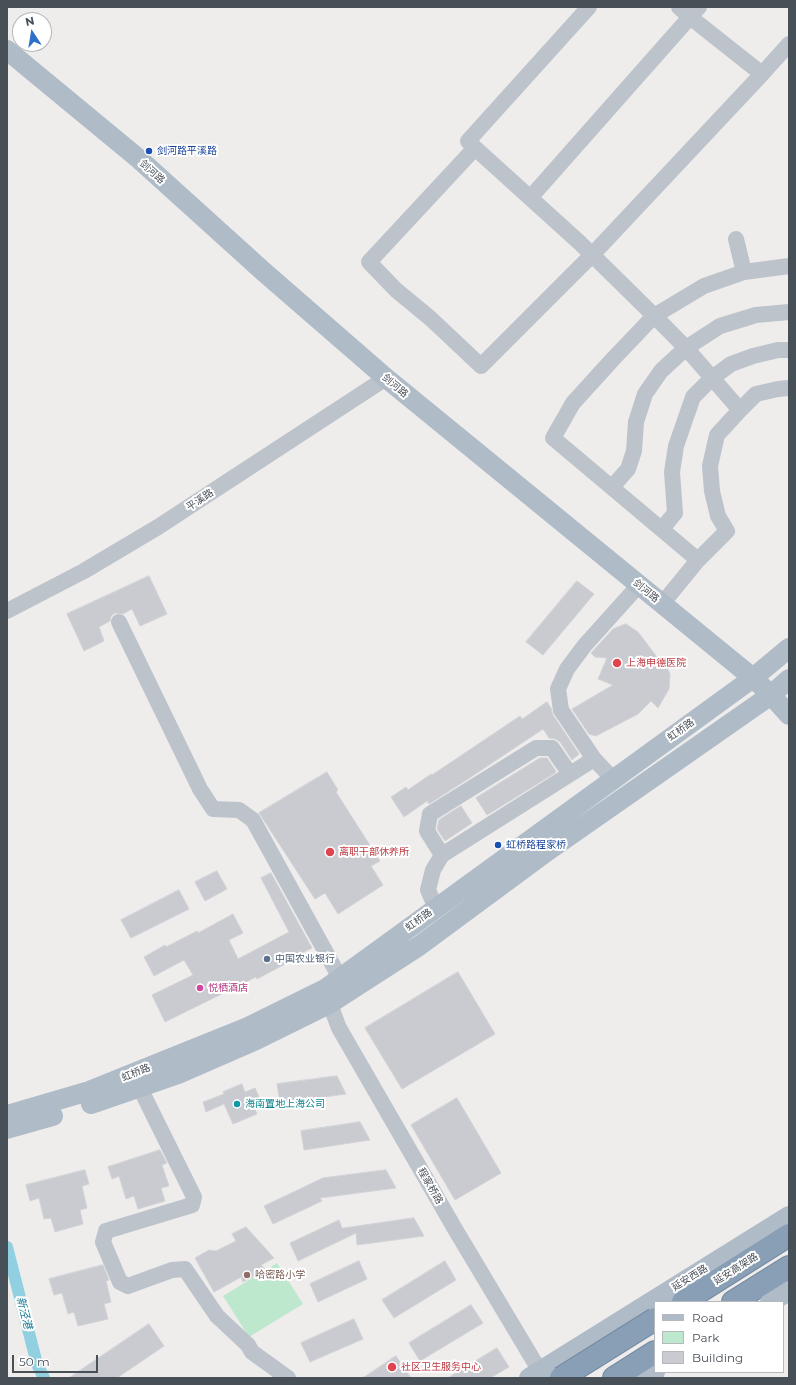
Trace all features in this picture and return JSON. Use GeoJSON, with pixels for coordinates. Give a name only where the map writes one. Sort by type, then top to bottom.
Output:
{"type":"FeatureCollection","features":[{"type":"Feature","properties":{"kind":"highway","name":"延安高架路"},"geometry":{"type":"LineString","coordinates":[[685,1301],[789,1235]]}},
{"type":"Feature","properties":{"kind":"highway"},"geometry":{"type":"LineString","coordinates":[[735,1301],[789,1267]]}},
{"type":"Feature","properties":{"kind":"highway"},"geometry":{"type":"LineString","coordinates":[[562,1378],[654,1320]]}},
{"type":"Feature","properties":{"kind":"highway"},"geometry":{"type":"LineString","coordinates":[[614,1378],[654,1353]]}},
{"type":"Feature","properties":{"kind":"main road","name":"剑河路"},"geometry":{"type":"LineString","coordinates":[[7,50],[139,159],[264,272],[386,378],[753,678],[789,715]]}},
{"type":"Feature","properties":{"kind":"main road","name":"虹桥路"},"geometry":{"type":"LineString","coordinates":[[9,1119],[140,1088],[178,1074],[256,1040],[332,990],[436,908],[753,678],[789,648]]}},
{"type":"Feature","properties":{"kind":"main road","name":"虹桥路"},"geometry":{"type":"LineString","coordinates":[[9,1119],[97,1088],[248,1027],[332,990],[419,946],[549,850],[771,695],[789,679]]}},
{"type":"Feature","properties":{"kind":"main road","name":"延安西路"},"geometry":{"type":"LineString","coordinates":[[656,1301],[789,1216]]}},
{"type":"Feature","properties":{"kind":"main road"},"geometry":{"type":"LineString","coordinates":[[772,1301],[789,1291]]}},
{"type":"Feature","properties":{"kind":"main road","name":"延安西路"},"geometry":{"type":"LineString","coordinates":[[538,1376],[654,1302]]}},
{"type":"Feature","properties":{"kind":"main road"},"geometry":{"type":"LineString","coordinates":[[645,1378],[654,1373]]}},
{"type":"Feature","properties":{"kind":"street"},"geometry":{"type":"LineString","coordinates":[[589,7],[468,141],[592,255],[654,316],[686,348],[740,410]]}},
{"type":"Feature","properties":{"kind":"street"},"geometry":{"type":"LineString","coordinates":[[530,198],[689,10],[762,74]]}},
{"type":"Feature","properties":{"kind":"street"},"geometry":{"type":"LineString","coordinates":[[475,148],[369,262],[396,290],[430,318],[481,366],[592,255],[789,44]]}},
{"type":"Feature","properties":{"kind":"street"},"geometry":{"type":"LineString","coordinates":[[736,239],[744,272]]}},
{"type":"Feature","properties":{"kind":"street"},"geometry":{"type":"LineString","coordinates":[[698,560],[553,438],[573,403],[654,316],[704,286],[744,272],[789,266]]}},
{"type":"Feature","properties":{"kind":"street"},"geometry":{"type":"LineString","coordinates":[[612,487],[628,469],[634,451],[636,422],[645,394],[661,371],[686,348],[720,326],[756,315],[789,312]]}},
{"type":"Feature","properties":{"kind":"street"},"geometry":{"type":"LineString","coordinates":[[662,529],[675,513],[672,472],[676,446],[683,422],[693,397],[712,378],[731,364],[753,356],[778,350],[789,350]]}},
{"type":"Feature","properties":{"kind":"street","name":"平溪路"},"geometry":{"type":"LineString","coordinates":[[7,611],[84,571],[158,527],[386,378]]}},
{"type":"Feature","properties":{"kind":"street"},"geometry":{"type":"LineString","coordinates":[[662,604],[698,560],[727,531],[718,516],[712,491],[710,466],[717,434],[756,394],[789,388]]}},
{"type":"Feature","properties":{"kind":"street"},"geometry":{"type":"LineString","coordinates":[[613,779],[594,759],[561,710],[558,689],[567,669],[585,645],[639,585]]}},
{"type":"Feature","properties":{"kind":"street","name":"程家桥路"},"geometry":{"type":"LineString","coordinates":[[119,622],[200,790],[213,809],[239,810],[253,820],[332,990],[339,1028],[456,1229],[538,1376]]}},
{"type":"Feature","properties":{"kind":"street"},"geometry":{"type":"LineString","coordinates":[[442,855],[428,831],[430,814],[536,748],[552,748],[570,774]]}},
{"type":"Feature","properties":{"kind":"street"},"geometry":{"type":"LineString","coordinates":[[436,908],[428,890],[433,870],[442,855],[594,759]]}},
{"type":"Feature","properties":{"kind":"street"},"geometry":{"type":"LineString","coordinates":[[140,1088],[194,1197],[192,1205],[106,1231],[102,1242],[120,1282],[128,1286],[172,1270],[185,1269],[217,1316],[248,1345],[252,1352],[288,1378]]}},
{"type":"Feature","properties":{"kind":"green space"},"geometry":{"type":"Polygon","coordinates":[[[277,1263],[303,1304],[249,1337],[223,1296],[277,1263]]]}},
{"type":"Feature","properties":{"kind":"building"},"geometry":{"type":"Polygon","coordinates":[[[149,576],[167,614],[140,626],[132,609],[123,614],[115,613],[111,616],[110,621],[99,627],[104,641],[84,651],[67,614],[149,576]]]}},
{"type":"Feature","properties":{"kind":"building"},"geometry":{"type":"Polygon","coordinates":[[[577,581],[594,594],[543,655],[526,642],[577,581]]]}},
{"type":"Feature","properties":{"kind":"building"},"geometry":{"type":"Polygon","coordinates":[[[626,624],[638,632],[657,657],[663,660],[670,674],[669,689],[658,708],[651,701],[638,714],[596,736],[589,734],[572,709],[613,685],[598,679],[607,658],[595,657],[591,653],[613,629],[626,624]]]}},
{"type":"Feature","properties":{"kind":"building"},"geometry":{"type":"Polygon","coordinates":[[[547,702],[553,715],[579,754],[572,760],[560,742],[556,739],[549,738],[543,729],[429,804],[427,801],[404,817],[391,797],[406,787],[408,790],[520,716],[522,719],[547,702]]]}},
{"type":"Feature","properties":{"kind":"building"},"geometry":{"type":"Polygon","coordinates":[[[540,758],[547,758],[556,771],[555,773],[487,815],[476,798],[540,758]]]}},
{"type":"Feature","properties":{"kind":"building","name":"离职干部休养所"},"geometry":{"type":"Polygon","coordinates":[[[327,772],[338,790],[336,792],[380,861],[371,866],[383,885],[338,914],[325,893],[315,899],[259,813],[327,772]]]}},
{"type":"Feature","properties":{"kind":"building"},"geometry":{"type":"Polygon","coordinates":[[[461,806],[472,823],[445,841],[437,829],[439,820],[461,806]]]}},
{"type":"Feature","properties":{"kind":"building"},"geometry":{"type":"Polygon","coordinates":[[[217,871],[227,889],[205,901],[195,882],[217,871]]]}},
{"type":"Feature","properties":{"kind":"building"},"geometry":{"type":"Polygon","coordinates":[[[271,873],[312,948],[288,960],[289,962],[257,979],[256,977],[165,1022],[152,995],[193,975],[184,960],[154,976],[144,957],[165,945],[166,947],[197,931],[198,933],[233,914],[243,933],[229,940],[238,959],[289,932],[261,878],[271,873]]]}},
{"type":"Feature","properties":{"kind":"building"},"geometry":{"type":"Polygon","coordinates":[[[179,890],[189,909],[131,938],[121,920],[179,890]]]}},
{"type":"Feature","properties":{"kind":"building"},"geometry":{"type":"Polygon","coordinates":[[[458,972],[495,1034],[402,1089],[365,1028],[458,972]]]}},
{"type":"Feature","properties":{"kind":"building"},"geometry":{"type":"Polygon","coordinates":[[[337,1076],[346,1094],[280,1103],[277,1084],[337,1076]]]}},
{"type":"Feature","properties":{"kind":"building","name":"海南置地上海公司"},"geometry":{"type":"Polygon","coordinates":[[[242,1084],[245,1092],[255,1088],[262,1104],[254,1107],[257,1114],[233,1124],[224,1104],[206,1112],[203,1102],[224,1094],[223,1092],[242,1084]]]}},
{"type":"Feature","properties":{"kind":"building"},"geometry":{"type":"Polygon","coordinates":[[[457,1098],[501,1173],[455,1200],[411,1125],[457,1098]]]}},
{"type":"Feature","properties":{"kind":"building"},"geometry":{"type":"Polygon","coordinates":[[[360,1122],[370,1140],[304,1150],[301,1131],[360,1122]]]}},
{"type":"Feature","properties":{"kind":"building"},"geometry":{"type":"Polygon","coordinates":[[[160,1150],[167,1163],[162,1165],[169,1186],[161,1188],[165,1201],[138,1209],[134,1196],[126,1199],[119,1176],[112,1179],[108,1167],[160,1150]]]}},
{"type":"Feature","properties":{"kind":"building"},"geometry":{"type":"Polygon","coordinates":[[[85,1170],[89,1184],[82,1186],[87,1208],[80,1210],[83,1224],[55,1232],[51,1218],[44,1219],[39,1198],[30,1201],[26,1185],[85,1170]]]}},
{"type":"Feature","properties":{"kind":"building"},"geometry":{"type":"Polygon","coordinates":[[[386,1170],[396,1188],[320,1198],[322,1201],[273,1224],[264,1206],[323,1178],[386,1170]]]}},
{"type":"Feature","properties":{"kind":"building"},"geometry":{"type":"Polygon","coordinates":[[[414,1218],[424,1236],[357,1245],[356,1233],[298,1261],[290,1243],[339,1220],[342,1228],[414,1218]]]}},
{"type":"Feature","properties":{"kind":"building"},"geometry":{"type":"Polygon","coordinates":[[[246,1227],[274,1258],[261,1265],[266,1270],[243,1282],[241,1277],[214,1292],[195,1258],[209,1250],[216,1251],[236,1241],[232,1234],[246,1227]]]}},
{"type":"Feature","properties":{"kind":"building"},"geometry":{"type":"Polygon","coordinates":[[[359,1261],[367,1279],[318,1302],[310,1284],[359,1261]]]}},
{"type":"Feature","properties":{"kind":"building"},"geometry":{"type":"Polygon","coordinates":[[[445,1261],[456,1280],[394,1318],[382,1300],[445,1261]]]}},
{"type":"Feature","properties":{"kind":"building"},"geometry":{"type":"Polygon","coordinates":[[[103,1265],[109,1280],[106,1281],[111,1302],[104,1304],[108,1319],[78,1326],[74,1312],[68,1314],[62,1293],[54,1295],[49,1279],[103,1265]]]}},
{"type":"Feature","properties":{"kind":"building"},"geometry":{"type":"Polygon","coordinates":[[[471,1305],[483,1323],[420,1361],[409,1343],[471,1305]]]}},
{"type":"Feature","properties":{"kind":"building"},"geometry":{"type":"Polygon","coordinates":[[[354,1319],[363,1339],[310,1362],[301,1343],[354,1319]]]}},
{"type":"Feature","properties":{"kind":"building"},"geometry":{"type":"Polygon","coordinates":[[[149,1324],[164,1346],[117,1378],[69,1378],[149,1324]]]}},
{"type":"Feature","properties":{"kind":"building"},"geometry":{"type":"Polygon","coordinates":[[[497,1348],[509,1367],[490,1378],[448,1378],[497,1348]]]}},
{"type":"Feature","properties":{"kind":"building","name":"社区卫生服务中心"},"geometry":{"type":"Polygon","coordinates":[[[396,1356],[411,1378],[363,1378],[396,1356]]]}},
{"type":"Feature","properties":{"kind":"waterway","name":"新泾港"},"geometry":{"type":"LineString","coordinates":[[7,1247],[37,1364],[44,1378]]}},
{"type":"Feature","properties":{"kind":"place","name":"剑河路平溪路"},"geometry":{"type":"Point","coordinates":[149,151]}},
{"type":"Feature","properties":{"kind":"place","name":"上海申德医院"},"geometry":{"type":"Point","coordinates":[617,663]}},
{"type":"Feature","properties":{"kind":"place","name":"虹桥路程家桥"},"geometry":{"type":"Point","coordinates":[498,845]}},
{"type":"Feature","properties":{"kind":"place","name":"离职干部休养所"},"geometry":{"type":"Point","coordinates":[330,852]}},
{"type":"Feature","properties":{"kind":"place","name":"中国农业银行"},"geometry":{"type":"Point","coordinates":[267,959]}},
{"type":"Feature","properties":{"kind":"place","name":"悦栖酒店"},"geometry":{"type":"Point","coordinates":[200,988]}},
{"type":"Feature","properties":{"kind":"place","name":"海南置地上海公司"},"geometry":{"type":"Point","coordinates":[237,1104]}},
{"type":"Feature","properties":{"kind":"place","name":"哈密路小学"},"geometry":{"type":"Point","coordinates":[247,1275]}},
{"type":"Feature","properties":{"kind":"place","name":"社区卫生服务中心"},"geometry":{"type":"Point","coordinates":[392,1367]}}]}
